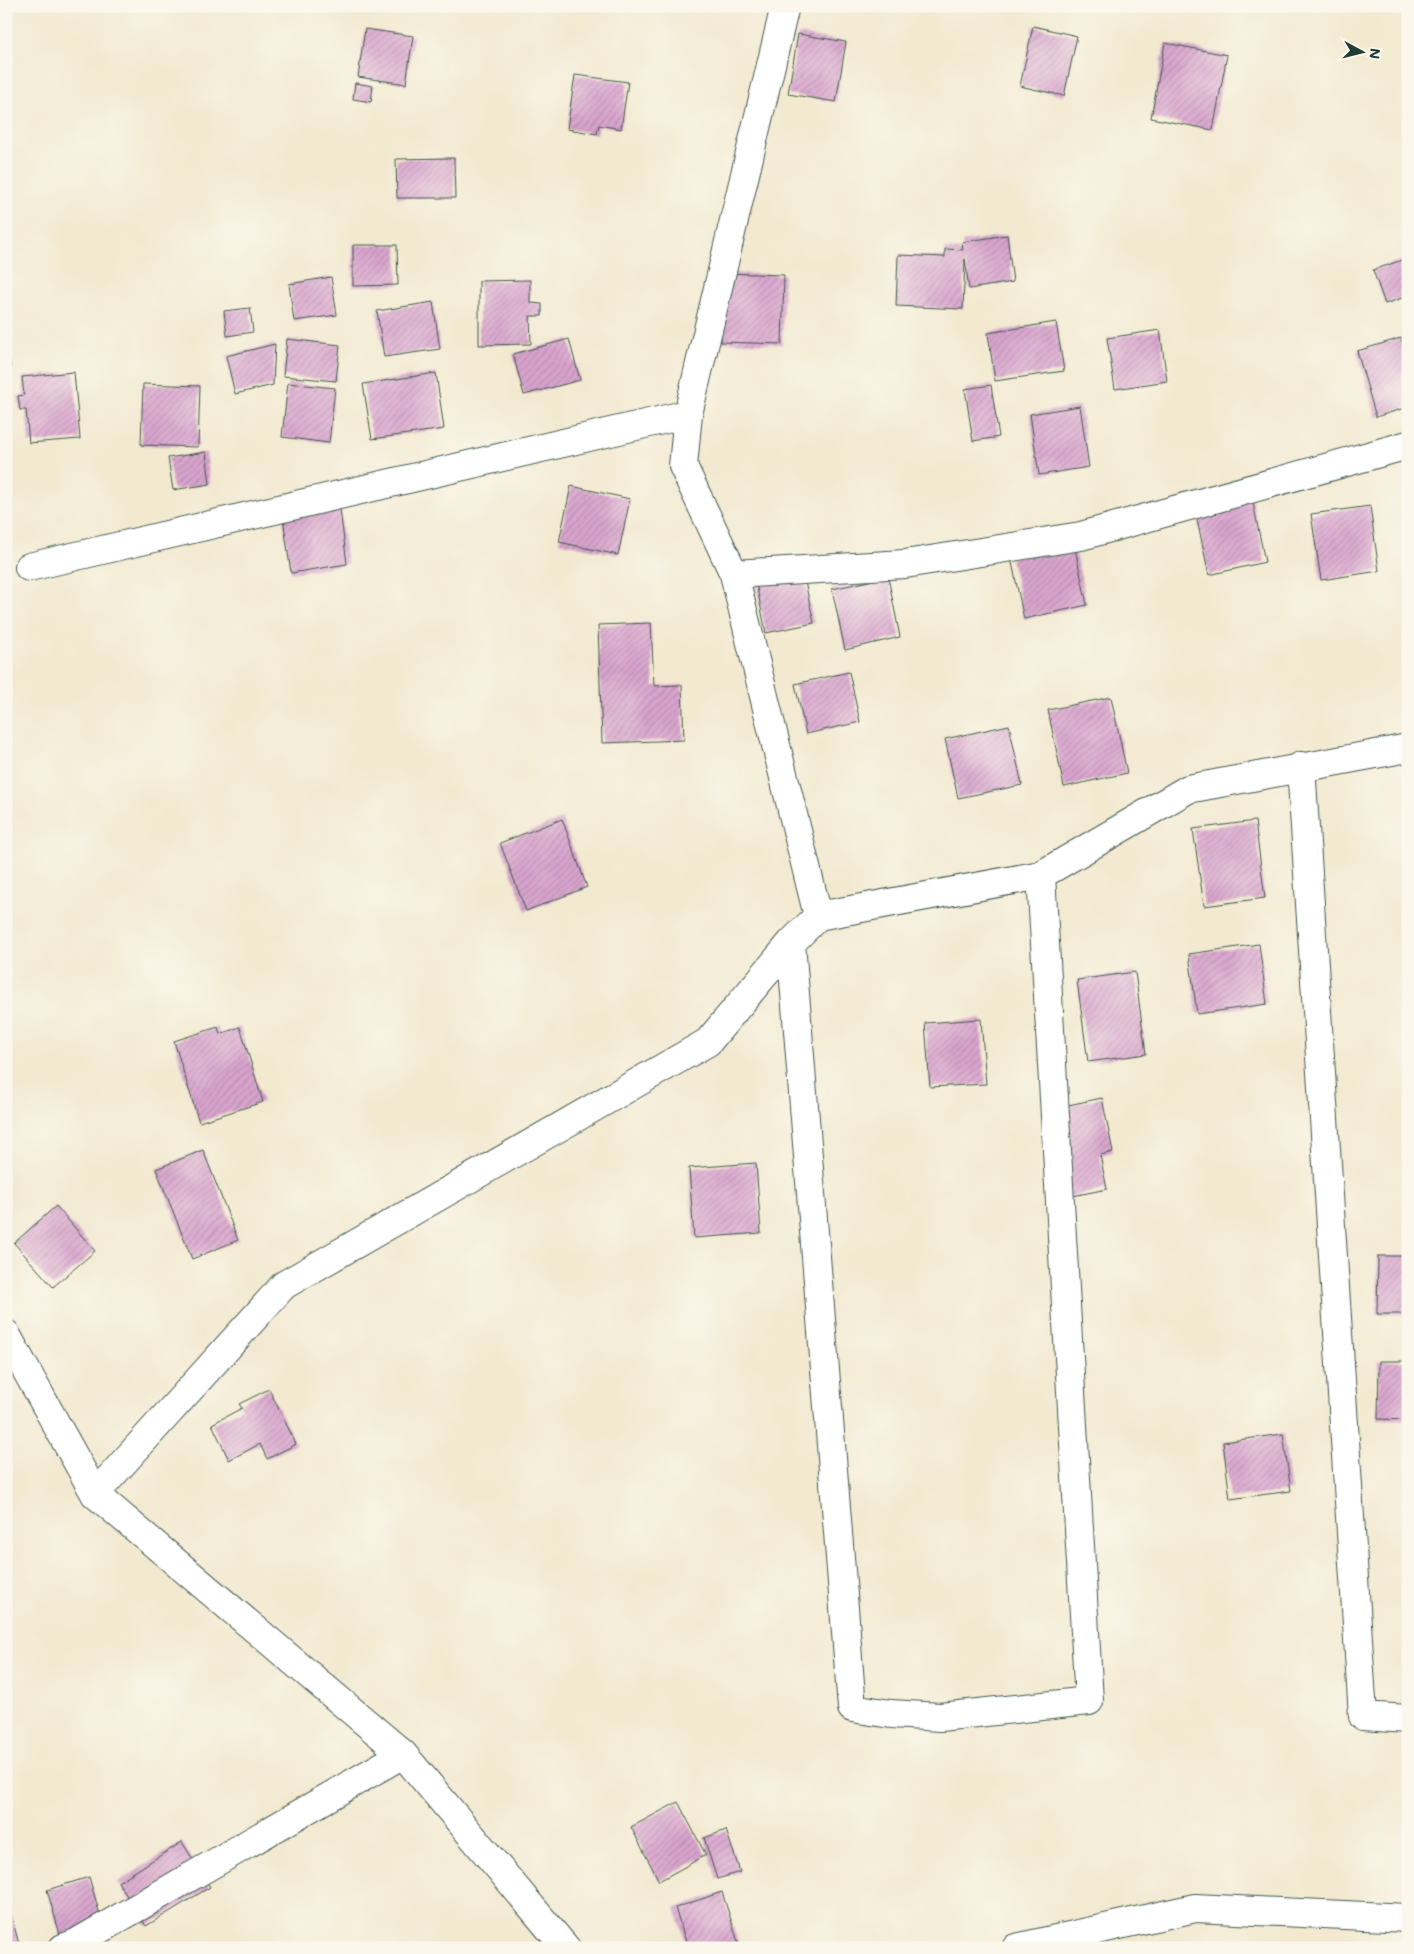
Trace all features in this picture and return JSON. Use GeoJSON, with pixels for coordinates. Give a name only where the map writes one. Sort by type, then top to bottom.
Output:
{"type":"FeatureCollection","features":[{"type":"Feature","properties":{"kind":"street"},"geometry":{"type":"LineString","coordinates":[[785,6],[688,414],[683,466],[734,574],[818,916]]}},
{"type":"Feature","properties":{"kind":"street"},"geometry":{"type":"LineString","coordinates":[[29,567],[688,414]]}},
{"type":"Feature","properties":{"kind":"street"},"geometry":{"type":"LineString","coordinates":[[734,574],[905,564],[1081,536],[1408,445]]}},
{"type":"Feature","properties":{"kind":"street"},"geometry":{"type":"LineString","coordinates":[[95,1494],[284,1285],[708,1042],[791,943],[818,916],[1041,875],[1188,789],[1302,766],[1408,748]]}},
{"type":"Feature","properties":{"kind":"street"},"geometry":{"type":"LineString","coordinates":[[1302,766],[1362,1716],[1408,1719]]}},
{"type":"Feature","properties":{"kind":"street"},"geometry":{"type":"LineString","coordinates":[[791,943],[852,1708],[890,1714],[940,1717],[1089,1701],[1041,875]]}},
{"type":"Feature","properties":{"kind":"street"},"geometry":{"type":"LineString","coordinates":[[6,1334],[95,1494],[403,1754],[566,1948]]}},
{"type":"Feature","properties":{"kind":"street"},"geometry":{"type":"LineString","coordinates":[[64,1948],[85,1938],[403,1754]]}},
{"type":"Feature","properties":{"kind":"street"},"geometry":{"type":"LineString","coordinates":[[1016,1948],[1195,1908],[1408,1918]]}},
{"type":"Feature","properties":{"kind":"building"},"geometry":{"type":"Polygon","coordinates":[[[1033,26],[1077,36],[1064,96],[1020,86],[1033,26]]]}},
{"type":"Feature","properties":{"kind":"building"},"geometry":{"type":"Polygon","coordinates":[[[365,29],[413,36],[406,84],[358,77],[365,29]]]}},
{"type":"Feature","properties":{"kind":"building"},"geometry":{"type":"Polygon","coordinates":[[[798,34],[846,42],[836,102],[788,94],[798,34]]]}},
{"type":"Feature","properties":{"kind":"building"},"geometry":{"type":"Polygon","coordinates":[[[1165,43],[1227,55],[1213,130],[1151,118],[1165,43]]]}},
{"type":"Feature","properties":{"kind":"building"},"geometry":{"type":"Polygon","coordinates":[[[575,75],[628,82],[621,129],[599,125],[597,134],[567,129],[575,75]]]}},
{"type":"Feature","properties":{"kind":"building"},"geometry":{"type":"Polygon","coordinates":[[[355,83],[373,86],[371,102],[353,99],[355,83]]]}},
{"type":"Feature","properties":{"kind":"building"},"geometry":{"type":"Polygon","coordinates":[[[454,158],[455,198],[397,198],[396,159],[454,158]]]}},
{"type":"Feature","properties":{"kind":"building"},"geometry":{"type":"Polygon","coordinates":[[[1007,235],[1013,282],[969,289],[965,259],[963,309],[896,306],[898,255],[945,257],[945,249],[963,250],[962,242],[1007,235]]]}},
{"type":"Feature","properties":{"kind":"building"},"geometry":{"type":"Polygon","coordinates":[[[353,245],[397,245],[398,285],[353,286],[353,245]]]}},
{"type":"Feature","properties":{"kind":"building"},"geometry":{"type":"Polygon","coordinates":[[[1408,258],[1408,296],[1385,304],[1373,270],[1408,258]]]}},
{"type":"Feature","properties":{"kind":"building"},"geometry":{"type":"Polygon","coordinates":[[[724,273],[784,275],[782,344],[721,342],[724,273]]]}},
{"type":"Feature","properties":{"kind":"building"},"geometry":{"type":"Polygon","coordinates":[[[331,277],[337,315],[294,321],[289,284],[331,277]]]}},
{"type":"Feature","properties":{"kind":"building"},"geometry":{"type":"Polygon","coordinates":[[[530,280],[530,303],[542,304],[542,316],[530,316],[531,344],[479,345],[479,281],[530,280]]]}},
{"type":"Feature","properties":{"kind":"building"},"geometry":{"type":"Polygon","coordinates":[[[433,302],[440,349],[384,357],[377,311],[433,302]]]}},
{"type":"Feature","properties":{"kind":"building"},"geometry":{"type":"Polygon","coordinates":[[[250,308],[253,332],[227,336],[224,311],[250,308]]]}},
{"type":"Feature","properties":{"kind":"building"},"geometry":{"type":"Polygon","coordinates":[[[1056,322],[1064,371],[995,381],[988,333],[1056,322]]]}},
{"type":"Feature","properties":{"kind":"building"},"geometry":{"type":"Polygon","coordinates":[[[1160,330],[1167,381],[1115,389],[1107,338],[1160,330]]]}},
{"type":"Feature","properties":{"kind":"building"},"geometry":{"type":"Polygon","coordinates":[[[1401,338],[1408,362],[1408,407],[1376,417],[1357,351],[1401,338]]]}},
{"type":"Feature","properties":{"kind":"building"},"geometry":{"type":"Polygon","coordinates":[[[287,339],[340,345],[336,381],[283,376],[287,339]]]}},
{"type":"Feature","properties":{"kind":"building"},"geometry":{"type":"Polygon","coordinates":[[[569,339],[580,380],[524,395],[513,354],[569,339]]]}},
{"type":"Feature","properties":{"kind":"building"},"geometry":{"type":"Polygon","coordinates":[[[275,344],[273,385],[235,394],[226,356],[275,344]]]}},
{"type":"Feature","properties":{"kind":"building"},"geometry":{"type":"Polygon","coordinates":[[[6,355],[9,355],[11,369],[6,370],[6,355]]]}},
{"type":"Feature","properties":{"kind":"building"},"geometry":{"type":"Polygon","coordinates":[[[74,372],[80,439],[29,443],[26,410],[20,410],[18,396],[24,395],[22,377],[74,372]]]}},
{"type":"Feature","properties":{"kind":"building"},"geometry":{"type":"Polygon","coordinates":[[[436,373],[444,429],[372,439],[363,384],[436,373]]]}},
{"type":"Feature","properties":{"kind":"building"},"geometry":{"type":"Polygon","coordinates":[[[288,383],[335,388],[329,443],[282,437],[288,383]]]}},
{"type":"Feature","properties":{"kind":"building"},"geometry":{"type":"Polygon","coordinates":[[[143,384],[200,386],[198,447],[141,445],[143,384]]]}},
{"type":"Feature","properties":{"kind":"building"},"geometry":{"type":"Polygon","coordinates":[[[991,385],[999,437],[973,441],[965,389],[991,385]]]}},
{"type":"Feature","properties":{"kind":"building"},"geometry":{"type":"Polygon","coordinates":[[[1080,406],[1089,467],[1039,475],[1030,414],[1080,406]]]}},
{"type":"Feature","properties":{"kind":"building"},"geometry":{"type":"Polygon","coordinates":[[[206,452],[210,484],[173,490],[168,458],[206,452]]]}},
{"type":"Feature","properties":{"kind":"building"},"geometry":{"type":"Polygon","coordinates":[[[571,486],[630,499],[618,555],[559,542],[571,486]]]}},
{"type":"Feature","properties":{"kind":"building"},"geometry":{"type":"Polygon","coordinates":[[[1252,498],[1265,562],[1209,575],[1195,510],[1252,498]]]}},
{"type":"Feature","properties":{"kind":"building"},"geometry":{"type":"Polygon","coordinates":[[[1370,506],[1379,571],[1321,580],[1311,514],[1370,506]]]}},
{"type":"Feature","properties":{"kind":"building"},"geometry":{"type":"Polygon","coordinates":[[[340,509],[347,564],[291,573],[283,518],[340,509]]]}},
{"type":"Feature","properties":{"kind":"building"},"geometry":{"type":"Polygon","coordinates":[[[1074,544],[1087,605],[1024,619],[1011,558],[1074,544]]]}},
{"type":"Feature","properties":{"kind":"building"},"geometry":{"type":"Polygon","coordinates":[[[802,568],[814,623],[766,633],[755,578],[802,568]]]}},
{"type":"Feature","properties":{"kind":"building"},"geometry":{"type":"Polygon","coordinates":[[[888,577],[900,637],[845,650],[832,589],[888,577]]]}},
{"type":"Feature","properties":{"kind":"building"},"geometry":{"type":"Polygon","coordinates":[[[651,623],[654,686],[682,685],[684,740],[602,743],[598,625],[651,623]]]}},
{"type":"Feature","properties":{"kind":"building"},"geometry":{"type":"Polygon","coordinates":[[[849,672],[860,722],[806,734],[795,684],[849,672]]]}},
{"type":"Feature","properties":{"kind":"building"},"geometry":{"type":"Polygon","coordinates":[[[1111,697],[1127,773],[1064,787],[1048,710],[1111,697]]]}},
{"type":"Feature","properties":{"kind":"building"},"geometry":{"type":"Polygon","coordinates":[[[1009,725],[1022,785],[958,798],[945,739],[1009,725]]]}},
{"type":"Feature","properties":{"kind":"building"},"geometry":{"type":"Polygon","coordinates":[[[562,819],[587,887],[526,911],[500,843],[562,819]]]}},
{"type":"Feature","properties":{"kind":"building"},"geometry":{"type":"Polygon","coordinates":[[[1255,821],[1265,898],[1204,906],[1193,829],[1255,821]]]}},
{"type":"Feature","properties":{"kind":"building"},"geometry":{"type":"Polygon","coordinates":[[[1259,944],[1267,1004],[1197,1014],[1189,954],[1259,944]]]}},
{"type":"Feature","properties":{"kind":"building"},"geometry":{"type":"Polygon","coordinates":[[[1135,972],[1146,1054],[1088,1062],[1077,980],[1135,972]]]}},
{"type":"Feature","properties":{"kind":"building"},"geometry":{"type":"Polygon","coordinates":[[[981,1019],[986,1084],[930,1087],[925,1023],[981,1019]]]}},
{"type":"Feature","properties":{"kind":"building"},"geometry":{"type":"Polygon","coordinates":[[[218,1027],[220,1034],[240,1027],[263,1102],[199,1122],[174,1041],[218,1027]]]}},
{"type":"Feature","properties":{"kind":"building"},"geometry":{"type":"Polygon","coordinates":[[[1102,1098],[1113,1152],[1100,1155],[1107,1189],[1063,1198],[1044,1110],[1102,1098]]]}},
{"type":"Feature","properties":{"kind":"building"},"geometry":{"type":"Polygon","coordinates":[[[203,1150],[238,1240],[192,1259],[156,1169],[203,1150]]]}},
{"type":"Feature","properties":{"kind":"building"},"geometry":{"type":"Polygon","coordinates":[[[756,1163],[761,1233],[694,1238],[689,1168],[756,1163]]]}},
{"type":"Feature","properties":{"kind":"building"},"geometry":{"type":"Polygon","coordinates":[[[56,1206],[95,1251],[53,1287],[14,1243],[56,1206]]]}},
{"type":"Feature","properties":{"kind":"building"},"geometry":{"type":"Polygon","coordinates":[[[1378,1256],[1408,1256],[1408,1314],[1377,1314],[1378,1256]]]}},
{"type":"Feature","properties":{"kind":"building"},"geometry":{"type":"Polygon","coordinates":[[[1379,1361],[1408,1361],[1408,1420],[1378,1419],[1379,1361]]]}},
{"type":"Feature","properties":{"kind":"building"},"geometry":{"type":"Polygon","coordinates":[[[269,1389],[296,1444],[267,1459],[260,1444],[229,1460],[212,1424],[242,1408],[239,1404],[269,1389]]]}},
{"type":"Feature","properties":{"kind":"building"},"geometry":{"type":"Polygon","coordinates":[[[1283,1434],[1291,1491],[1230,1499],[1223,1442],[1283,1434]]]}},
{"type":"Feature","properties":{"kind":"building"},"geometry":{"type":"Polygon","coordinates":[[[678,1802],[706,1855],[659,1881],[631,1827],[678,1802]]]}},
{"type":"Feature","properties":{"kind":"building"},"geometry":{"type":"Polygon","coordinates":[[[726,1830],[740,1872],[717,1879],[704,1838],[726,1830]]]}},
{"type":"Feature","properties":{"kind":"building"},"geometry":{"type":"Polygon","coordinates":[[[182,1842],[210,1887],[146,1926],[118,1882],[182,1842]]]}},
{"type":"Feature","properties":{"kind":"building"},"geometry":{"type":"Polygon","coordinates":[[[89,1877],[109,1946],[64,1948],[47,1890],[89,1877]]]}},
{"type":"Feature","properties":{"kind":"building"},"geometry":{"type":"Polygon","coordinates":[[[722,1892],[740,1948],[688,1948],[675,1908],[722,1892]]]}},
{"type":"Feature","properties":{"kind":"building"},"geometry":{"type":"Polygon","coordinates":[[[8,1903],[20,1948],[6,1948],[6,1904],[8,1903]]]}}]}
